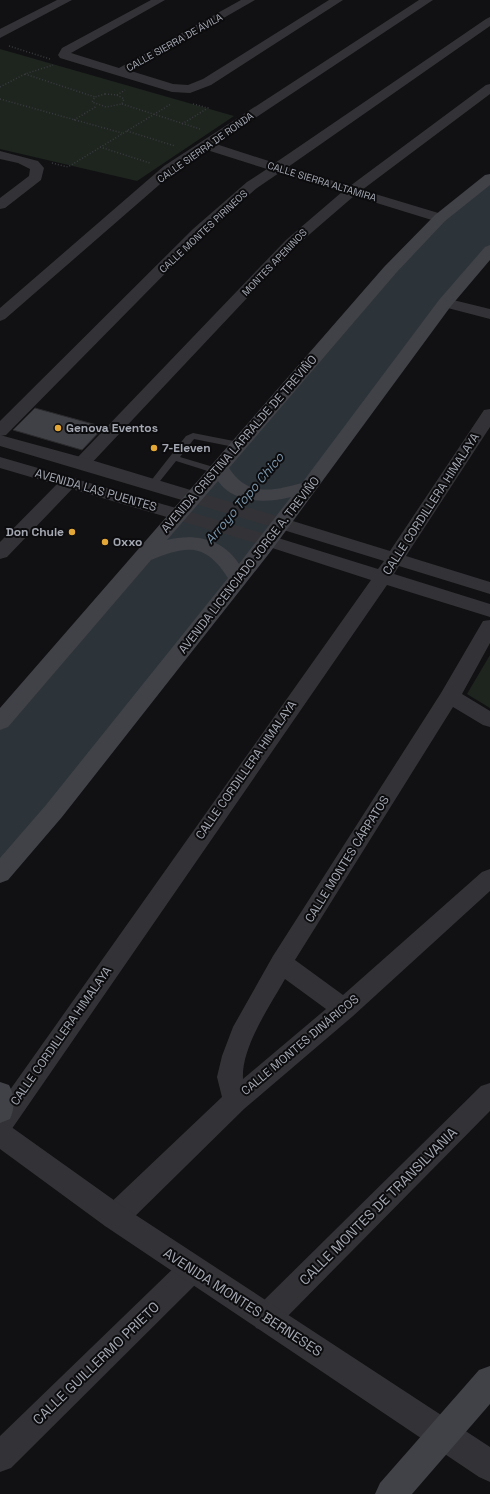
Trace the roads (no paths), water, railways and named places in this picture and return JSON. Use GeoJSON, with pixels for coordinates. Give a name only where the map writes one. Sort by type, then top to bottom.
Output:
{"type":"FeatureCollection","features":[{"type":"Feature","properties":{"kind":"main road","name":"AVENIDA CRISTINA LARRALDE DE TREVIÑO"},"geometry":{"type":"LineString","coordinates":[[0,721],[143,556],[199,498],[239,445],[390,270],[440,218],[490,178]]}},
{"type":"Feature","properties":{"kind":"main road","name":"AVENIDA LICENCIADO JORGE A. TREVIÑO"},"geometry":{"type":"LineString","coordinates":[[0,874],[54,811],[238,578],[283,524],[445,303],[490,250]]}},
{"type":"Feature","properties":{"kind":"main road"},"geometry":{"type":"LineString","coordinates":[[220,472],[234,486],[243,492],[255,495],[280,495],[311,486]]}},
{"type":"Feature","properties":{"kind":"main road"},"geometry":{"type":"LineString","coordinates":[[143,556],[163,547],[185,543],[204,545],[214,548],[226,560],[238,578]]}},
{"type":"Feature","properties":{"kind":"main road"},"geometry":{"type":"LineString","coordinates":[[0,887],[35,841],[54,811]]}},
{"type":"Feature","properties":{"kind":"main road"},"geometry":{"type":"LineString","coordinates":[[0,1093],[0,1111]]}},
{"type":"Feature","properties":{"kind":"main road"},"geometry":{"type":"LineString","coordinates":[[391,1494],[490,1381]]}},
{"type":"Feature","properties":{"kind":"street"},"geometry":{"type":"LineString","coordinates":[[0,34],[66,0]]}},
{"type":"Feature","properties":{"kind":"street"},"geometry":{"type":"LineString","coordinates":[[159,0],[60,59],[66,57],[172,88],[190,89],[208,82],[337,0]]}},
{"type":"Feature","properties":{"kind":"street","name":"CALLE SIERRA DE ÁVILA"},"geometry":{"type":"LineString","coordinates":[[121,72],[249,0]]}},
{"type":"Feature","properties":{"kind":"street","name":"CALLE SIERRA DE RONDA"},"geometry":{"type":"LineString","coordinates":[[0,316],[169,169],[426,0]]}},
{"type":"Feature","properties":{"kind":"street","name":"CALLE MONTES PIRINEOS"},"geometry":{"type":"LineString","coordinates":[[0,430],[198,232],[252,185],[490,21]]}},
{"type":"Feature","properties":{"kind":"street","name":"MONTES APENINOS"},"geometry":{"type":"LineString","coordinates":[[82,463],[291,243],[351,190],[490,88]]}},
{"type":"Feature","properties":{"kind":"street","name":"CALLE SIERRA ALTAMIRA"},"geometry":{"type":"LineString","coordinates":[[200,148],[278,167],[440,218]]}},
{"type":"Feature","properties":{"kind":"street"},"geometry":{"type":"LineString","coordinates":[[0,155],[33,164],[43,165],[36,176],[0,205]]}},
{"type":"Feature","properties":{"kind":"street"},"geometry":{"type":"LineString","coordinates":[[445,303],[490,314]]}},
{"type":"Feature","properties":{"kind":"street","name":"CALLE CORDILLERA HIMALAYA"},"geometry":{"type":"LineString","coordinates":[[0,1125],[210,821],[382,578],[490,414]]}},
{"type":"Feature","properties":{"kind":"street","name":"AVENIDA LAS PUENTES"},"geometry":{"type":"LineString","coordinates":[[0,440],[153,484],[490,588]]}},
{"type":"Feature","properties":{"kind":"street","name":"AVENIDA LAS PUENTES"},"geometry":{"type":"LineString","coordinates":[[0,462],[268,541],[490,611]]}},
{"type":"Feature","properties":{"kind":"street"},"geometry":{"type":"LineString","coordinates":[[0,553],[68,482]]}},
{"type":"Feature","properties":{"kind":"street","name":"CALLE MONTES CÁRPATOS"},"geometry":{"type":"LineString","coordinates":[[235,1101],[230,1077],[234,1056],[242,1034],[281,963],[450,696],[490,626]]}},
{"type":"Feature","properties":{"kind":"street"},"geometry":{"type":"LineString","coordinates":[[450,696],[490,720]]}},
{"type":"Feature","properties":{"kind":"street","name":"CALLE MONTES DINÁRICOS"},"geometry":{"type":"LineString","coordinates":[[115,1217],[235,1101],[344,1009],[490,878]]}},
{"type":"Feature","properties":{"kind":"street"},"geometry":{"type":"LineString","coordinates":[[281,963],[344,1009]]}},
{"type":"Feature","properties":{"kind":"street","name":"CALLE MONTES DE TRANSILVANIA"},"geometry":{"type":"LineString","coordinates":[[266,1318],[490,1094]]}},
{"type":"Feature","properties":{"kind":"street","name":"AVENIDA MONTES BERNESES"},"geometry":{"type":"LineString","coordinates":[[0,1134],[115,1217],[490,1466]]}},
{"type":"Feature","properties":{"kind":"street","name":"CALLE GUILLERMO PRIETO"},"geometry":{"type":"LineString","coordinates":[[0,1457],[192,1269]]}},
{"type":"Feature","properties":{"kind":"lane"},"geometry":{"type":"LineString","coordinates":[[153,484],[193,436],[239,445]]}},
{"type":"Feature","properties":{"kind":"lane"},"geometry":{"type":"LineString","coordinates":[[174,458],[220,472]]}},
{"type":"Feature","properties":{"kind":"water","name":"Arroyo Topo Chico"},"geometry":{"type":"Polygon","coordinates":[[[490,178],[490,250],[0,874],[0,722],[390,270],[490,178]]]}},
{"type":"Feature","properties":{"kind":"place","name":"Genova Eventos"},"geometry":{"type":"Point","coordinates":[58,428]}},
{"type":"Feature","properties":{"kind":"place","name":"7-Eleven"},"geometry":{"type":"Point","coordinates":[154,448]}},
{"type":"Feature","properties":{"kind":"place","name":"Don Chule"},"geometry":{"type":"Point","coordinates":[72,532]}},
{"type":"Feature","properties":{"kind":"place","name":"Oxxo"},"geometry":{"type":"Point","coordinates":[105,542]}}]}
